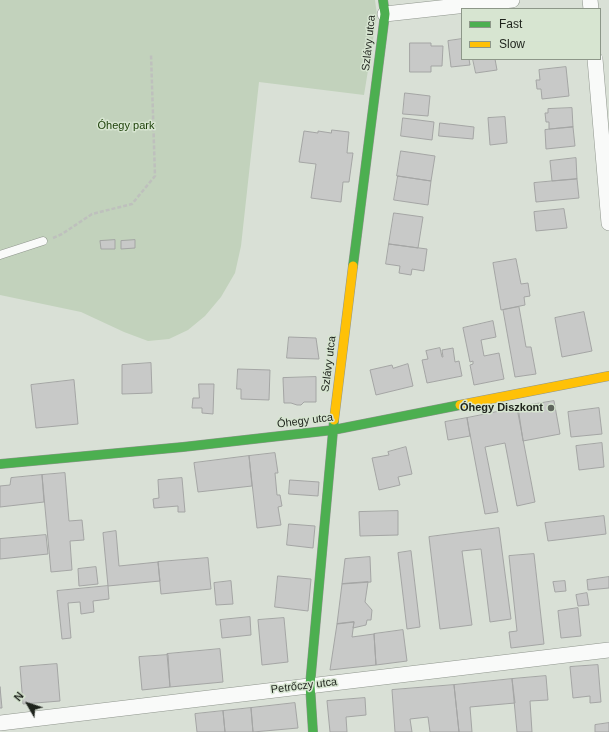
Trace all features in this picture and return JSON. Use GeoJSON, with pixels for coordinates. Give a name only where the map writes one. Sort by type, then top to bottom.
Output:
{"type":"FeatureCollection","features":[{"type":"Feature","properties":{"kind":"street"},"geometry":{"type":"LineString","coordinates":[[384,7],[512,0]]}},
{"type":"Feature","properties":{"kind":"street","name":"Szlávy utca"},"geometry":{"type":"LineString","coordinates":[[313,732],[310,685],[333,430],[384,7]]}},
{"type":"Feature","properties":{"kind":"street"},"geometry":{"type":"LineString","coordinates":[[595,60],[609,223]]}},
{"type":"Feature","properties":{"kind":"street","name":"Óhegy utca"},"geometry":{"type":"LineString","coordinates":[[0,464],[183,447],[333,430],[609,376]]}},
{"type":"Feature","properties":{"kind":"street","name":"Petrőczy utca"},"geometry":{"type":"LineString","coordinates":[[0,723],[609,650]]}},
{"type":"Feature","properties":{"kind":"lane"},"geometry":{"type":"LineString","coordinates":[[0,255],[43,241]]}},
{"type":"Feature","properties":{"kind":"path"},"geometry":{"type":"LineString","coordinates":[[43,241],[62,234],[92,214],[132,204],[155,176],[151,54]]}},
{"type":"Feature","properties":{"kind":"green space","name":"Óhegy park"},"geometry":{"type":"Polygon","coordinates":[[[0,0],[375,0],[377,15],[364,95],[259,82],[241,246],[235,273],[221,297],[205,316],[188,330],[169,339],[148,341],[124,332],[81,312],[0,295],[0,0]]]}},
{"type":"Feature","properties":{"kind":"building"},"geometry":{"type":"Polygon","coordinates":[[[461,39],[461,60],[469,60],[470,65],[451,67],[448,41],[461,39]]]}},
{"type":"Feature","properties":{"kind":"building"},"geometry":{"type":"Polygon","coordinates":[[[410,43],[431,43],[431,46],[443,46],[442,66],[431,66],[431,72],[410,72],[410,43]]]}},
{"type":"Feature","properties":{"kind":"building"},"geometry":{"type":"Polygon","coordinates":[[[473,60],[495,60],[497,70],[476,73],[473,60]]]}},
{"type":"Feature","properties":{"kind":"building"},"geometry":{"type":"Polygon","coordinates":[[[566,67],[569,96],[542,99],[541,89],[537,89],[536,80],[540,80],[539,70],[566,67]]]}},
{"type":"Feature","properties":{"kind":"building"},"geometry":{"type":"Polygon","coordinates":[[[405,93],[430,96],[428,116],[403,114],[405,93]]]}},
{"type":"Feature","properties":{"kind":"building"},"geometry":{"type":"Polygon","coordinates":[[[572,108],[573,127],[549,129],[549,122],[546,122],[545,113],[548,113],[548,109],[572,108]]]}},
{"type":"Feature","properties":{"kind":"building"},"geometry":{"type":"Polygon","coordinates":[[[505,117],[507,143],[490,145],[488,118],[505,117]]]}},
{"type":"Feature","properties":{"kind":"building"},"geometry":{"type":"Polygon","coordinates":[[[403,118],[434,122],[432,140],[401,136],[403,118]]]}},
{"type":"Feature","properties":{"kind":"building"},"geometry":{"type":"Polygon","coordinates":[[[440,123],[474,127],[473,139],[439,136],[440,123]]]}},
{"type":"Feature","properties":{"kind":"building"},"geometry":{"type":"Polygon","coordinates":[[[573,127],[575,146],[546,149],[545,130],[573,127]]]}},
{"type":"Feature","properties":{"kind":"building"},"geometry":{"type":"Polygon","coordinates":[[[332,130],[349,132],[347,153],[353,153],[349,182],[343,182],[341,202],[311,198],[316,164],[299,162],[304,131],[331,133],[332,130]]]}},
{"type":"Feature","properties":{"kind":"building"},"geometry":{"type":"Polygon","coordinates":[[[401,151],[435,156],[431,181],[397,176],[401,151]]]}},
{"type":"Feature","properties":{"kind":"building"},"geometry":{"type":"Polygon","coordinates":[[[576,158],[577,179],[552,181],[550,161],[576,158]]]}},
{"type":"Feature","properties":{"kind":"building"},"geometry":{"type":"Polygon","coordinates":[[[398,176],[431,181],[428,205],[394,200],[398,176]]]}},
{"type":"Feature","properties":{"kind":"building"},"geometry":{"type":"Polygon","coordinates":[[[577,179],[579,198],[536,202],[534,183],[577,179]]]}},
{"type":"Feature","properties":{"kind":"building"},"geometry":{"type":"Polygon","coordinates":[[[564,209],[567,228],[536,231],[534,212],[564,209]]]}},
{"type":"Feature","properties":{"kind":"building"},"geometry":{"type":"Polygon","coordinates":[[[394,213],[423,217],[418,248],[389,244],[394,213]]]}},
{"type":"Feature","properties":{"kind":"building"},"geometry":{"type":"Polygon","coordinates":[[[115,240],[115,249],[101,249],[100,241],[115,240]]]}},
{"type":"Feature","properties":{"kind":"building"},"geometry":{"type":"Polygon","coordinates":[[[135,240],[135,248],[121,249],[121,241],[135,240]]]}},
{"type":"Feature","properties":{"kind":"building"},"geometry":{"type":"Polygon","coordinates":[[[389,244],[427,249],[424,271],[412,269],[411,275],[399,273],[400,266],[386,264],[389,244]]]}},
{"type":"Feature","properties":{"kind":"building"},"geometry":{"type":"Polygon","coordinates":[[[516,259],[521,284],[528,283],[530,296],[524,297],[525,305],[501,310],[493,263],[516,259]]]}},
{"type":"Feature","properties":{"kind":"building"},"geometry":{"type":"Polygon","coordinates":[[[519,307],[526,347],[531,347],[536,374],[515,377],[503,310],[519,307]]]}},
{"type":"Feature","properties":{"kind":"building"},"geometry":{"type":"Polygon","coordinates":[[[584,312],[592,351],[562,357],[555,318],[584,312]]]}},
{"type":"Feature","properties":{"kind":"building"},"geometry":{"type":"Polygon","coordinates":[[[493,321],[496,337],[481,340],[484,356],[499,353],[504,379],[474,385],[470,365],[473,364],[473,361],[470,362],[463,328],[493,321]]]}},
{"type":"Feature","properties":{"kind":"building"},"geometry":{"type":"Polygon","coordinates":[[[289,337],[316,338],[319,359],[287,358],[289,337]]]}},
{"type":"Feature","properties":{"kind":"building"},"geometry":{"type":"Polygon","coordinates":[[[440,348],[443,357],[442,350],[453,348],[455,362],[459,361],[462,376],[427,383],[422,360],[428,359],[426,351],[440,348]]]}},
{"type":"Feature","properties":{"kind":"building"},"geometry":{"type":"Polygon","coordinates":[[[151,363],[152,393],[122,394],[122,365],[151,363]]]}},
{"type":"Feature","properties":{"kind":"building"},"geometry":{"type":"Polygon","coordinates":[[[408,364],[413,386],[376,395],[370,370],[392,365],[393,368],[408,364]]]}},
{"type":"Feature","properties":{"kind":"building"},"geometry":{"type":"Polygon","coordinates":[[[238,369],[270,370],[269,400],[241,399],[241,389],[237,389],[238,369]]]}},
{"type":"Feature","properties":{"kind":"building"},"geometry":{"type":"Polygon","coordinates":[[[316,377],[316,402],[304,402],[301,405],[284,403],[283,378],[316,377]]]}},
{"type":"Feature","properties":{"kind":"building"},"geometry":{"type":"Polygon","coordinates":[[[74,380],[78,424],[36,428],[31,385],[74,380]]]}},
{"type":"Feature","properties":{"kind":"building"},"geometry":{"type":"Polygon","coordinates":[[[199,384],[214,384],[213,414],[202,413],[202,408],[192,408],[193,398],[199,398],[199,384]]]}},
{"type":"Feature","properties":{"kind":"building"},"geometry":{"type":"Polygon","coordinates":[[[554,401],[560,434],[523,441],[518,407],[554,401]]]}},
{"type":"Feature","properties":{"kind":"building"},"geometry":{"type":"Polygon","coordinates":[[[517,408],[535,502],[517,506],[505,443],[485,447],[498,512],[485,514],[467,418],[517,408]]]}},
{"type":"Feature","properties":{"kind":"building"},"geometry":{"type":"Polygon","coordinates":[[[599,408],[602,434],[571,437],[568,412],[599,408]]]}},
{"type":"Feature","properties":{"kind":"building"},"geometry":{"type":"Polygon","coordinates":[[[467,418],[470,436],[448,440],[445,422],[467,418]]]}},
{"type":"Feature","properties":{"kind":"building"},"geometry":{"type":"Polygon","coordinates":[[[602,443],[604,467],[579,470],[576,446],[602,443]]]}},
{"type":"Feature","properties":{"kind":"building"},"geometry":{"type":"Polygon","coordinates":[[[406,447],[412,474],[398,477],[400,485],[379,490],[372,458],[389,455],[388,452],[406,447]]]}},
{"type":"Feature","properties":{"kind":"building"},"geometry":{"type":"Polygon","coordinates":[[[275,453],[278,473],[275,473],[277,495],[280,495],[282,506],[278,507],[281,525],[257,528],[249,456],[275,453]]]}},
{"type":"Feature","properties":{"kind":"building"},"geometry":{"type":"Polygon","coordinates":[[[249,456],[252,486],[198,492],[194,463],[249,456]]]}},
{"type":"Feature","properties":{"kind":"building"},"geometry":{"type":"Polygon","coordinates":[[[65,473],[69,521],[82,520],[84,540],[70,541],[72,570],[51,572],[42,475],[65,473]]]}},
{"type":"Feature","properties":{"kind":"building"},"geometry":{"type":"Polygon","coordinates":[[[42,475],[44,502],[0,507],[0,486],[10,485],[11,478],[42,475]]]}},
{"type":"Feature","properties":{"kind":"building"},"geometry":{"type":"Polygon","coordinates":[[[182,478],[185,512],[178,512],[178,506],[154,508],[153,499],[159,498],[158,480],[182,478]]]}},
{"type":"Feature","properties":{"kind":"building"},"geometry":{"type":"Polygon","coordinates":[[[290,480],[319,482],[318,496],[289,494],[290,480]]]}},
{"type":"Feature","properties":{"kind":"building"},"geometry":{"type":"Polygon","coordinates":[[[398,511],[398,535],[360,536],[359,512],[398,511]]]}},
{"type":"Feature","properties":{"kind":"building"},"geometry":{"type":"Polygon","coordinates":[[[604,516],[606,534],[548,541],[545,523],[604,516]]]}},
{"type":"Feature","properties":{"kind":"building"},"geometry":{"type":"Polygon","coordinates":[[[289,524],[315,526],[313,548],[287,545],[289,524]]]}},
{"type":"Feature","properties":{"kind":"building"},"geometry":{"type":"Polygon","coordinates":[[[499,528],[511,619],[490,622],[481,549],[462,551],[472,625],[440,629],[429,537],[499,528]]]}},
{"type":"Feature","properties":{"kind":"building"},"geometry":{"type":"Polygon","coordinates":[[[116,531],[119,566],[158,562],[160,581],[108,586],[103,533],[116,531]]]}},
{"type":"Feature","properties":{"kind":"building"},"geometry":{"type":"Polygon","coordinates":[[[46,535],[48,554],[0,559],[0,539],[46,535]]]}},
{"type":"Feature","properties":{"kind":"building"},"geometry":{"type":"Polygon","coordinates":[[[411,551],[420,627],[407,629],[398,553],[411,551]]]}},
{"type":"Feature","properties":{"kind":"building"},"geometry":{"type":"Polygon","coordinates":[[[534,554],[544,644],[511,648],[509,632],[517,631],[509,556],[534,554]]]}},
{"type":"Feature","properties":{"kind":"building"},"geometry":{"type":"Polygon","coordinates":[[[370,557],[371,582],[342,584],[345,559],[370,557]]]}},
{"type":"Feature","properties":{"kind":"building"},"geometry":{"type":"Polygon","coordinates":[[[208,558],[211,589],[161,594],[158,562],[208,558]]]}},
{"type":"Feature","properties":{"kind":"building"},"geometry":{"type":"Polygon","coordinates":[[[96,567],[98,584],[79,586],[78,569],[96,567]]]}},
{"type":"Feature","properties":{"kind":"building"},"geometry":{"type":"Polygon","coordinates":[[[278,576],[311,579],[308,611],[275,607],[278,576]]]}},
{"type":"Feature","properties":{"kind":"building"},"geometry":{"type":"Polygon","coordinates":[[[609,577],[609,588],[588,590],[587,580],[609,577]]]}},
{"type":"Feature","properties":{"kind":"building"},"geometry":{"type":"Polygon","coordinates":[[[231,581],[233,604],[216,605],[214,583],[231,581]]]}},
{"type":"Feature","properties":{"kind":"building"},"geometry":{"type":"Polygon","coordinates":[[[565,581],[566,591],[555,592],[553,582],[565,581]]]}},
{"type":"Feature","properties":{"kind":"building"},"geometry":{"type":"Polygon","coordinates":[[[368,582],[365,602],[372,610],[371,620],[367,620],[366,625],[353,628],[354,622],[337,624],[342,584],[368,582]]]}},
{"type":"Feature","properties":{"kind":"building"},"geometry":{"type":"Polygon","coordinates":[[[108,586],[109,599],[93,601],[94,612],[81,614],[80,602],[68,603],[71,638],[62,639],[57,591],[108,586]]]}},
{"type":"Feature","properties":{"kind":"building"},"geometry":{"type":"Polygon","coordinates":[[[587,593],[589,605],[578,606],[576,595],[587,593]]]}},
{"type":"Feature","properties":{"kind":"building"},"geometry":{"type":"Polygon","coordinates":[[[578,608],[581,636],[561,638],[558,611],[578,608]]]}},
{"type":"Feature","properties":{"kind":"building"},"geometry":{"type":"Polygon","coordinates":[[[250,617],[251,635],[222,638],[220,620],[250,617]]]}},
{"type":"Feature","properties":{"kind":"building"},"geometry":{"type":"Polygon","coordinates":[[[284,618],[288,662],[262,665],[258,620],[284,618]]]}},
{"type":"Feature","properties":{"kind":"building"},"geometry":{"type":"Polygon","coordinates":[[[354,622],[352,637],[374,634],[376,665],[330,670],[337,624],[354,622]]]}},
{"type":"Feature","properties":{"kind":"building"},"geometry":{"type":"Polygon","coordinates":[[[403,630],[407,661],[376,665],[374,634],[403,630]]]}},
{"type":"Feature","properties":{"kind":"building"},"geometry":{"type":"Polygon","coordinates":[[[220,649],[223,682],[170,687],[167,654],[220,649]]]}},
{"type":"Feature","properties":{"kind":"building"},"geometry":{"type":"Polygon","coordinates":[[[168,655],[170,687],[142,690],[139,657],[168,655]]]}},
{"type":"Feature","properties":{"kind":"building"},"geometry":{"type":"Polygon","coordinates":[[[57,664],[60,701],[23,704],[20,667],[57,664]]]}},
{"type":"Feature","properties":{"kind":"building"},"geometry":{"type":"Polygon","coordinates":[[[598,665],[601,702],[590,703],[590,696],[573,698],[570,667],[598,665]]]}},
{"type":"Feature","properties":{"kind":"building"},"geometry":{"type":"Polygon","coordinates":[[[546,676],[548,700],[530,701],[532,732],[517,732],[512,679],[546,676]]]}},
{"type":"Feature","properties":{"kind":"building"},"geometry":{"type":"Polygon","coordinates":[[[512,679],[515,703],[470,707],[472,732],[459,732],[454,685],[512,679]]]}},
{"type":"Feature","properties":{"kind":"building"},"geometry":{"type":"Polygon","coordinates":[[[454,685],[459,732],[430,732],[428,717],[410,719],[412,732],[395,732],[392,690],[454,685]]]}},
{"type":"Feature","properties":{"kind":"building"},"geometry":{"type":"Polygon","coordinates":[[[0,687],[2,708],[0,708],[0,687]]]}},
{"type":"Feature","properties":{"kind":"building"},"geometry":{"type":"Polygon","coordinates":[[[365,698],[366,715],[346,717],[347,732],[330,732],[327,701],[365,698]]]}},
{"type":"Feature","properties":{"kind":"building"},"geometry":{"type":"Polygon","coordinates":[[[295,703],[298,728],[253,732],[251,708],[295,703]]]}},
{"type":"Feature","properties":{"kind":"building"},"geometry":{"type":"Polygon","coordinates":[[[251,708],[253,732],[225,732],[223,711],[251,708]]]}},
{"type":"Feature","properties":{"kind":"building"},"geometry":{"type":"Polygon","coordinates":[[[223,711],[225,732],[197,732],[195,714],[223,711]]]}},
{"type":"Feature","properties":{"kind":"building"},"geometry":{"type":"Polygon","coordinates":[[[609,723],[609,732],[595,732],[595,725],[609,723]]]}},
{"type":"Feature","properties":{"kind":"traffic: fast"},"geometry":{"type":"LineString","coordinates":[[353,266],[385,14],[383,0]]}},
{"type":"Feature","properties":{"kind":"traffic: fast"},"geometry":{"type":"LineString","coordinates":[[0,464],[183,447],[333,430],[460,405]]}},
{"type":"Feature","properties":{"kind":"traffic: fast"},"geometry":{"type":"LineString","coordinates":[[313,732],[310,685],[334,420]]}},
{"type":"Feature","properties":{"kind":"traffic: slow"},"geometry":{"type":"LineString","coordinates":[[334,420],[353,266]]}},
{"type":"Feature","properties":{"kind":"traffic: slow"},"geometry":{"type":"LineString","coordinates":[[460,405],[609,376]]}},
{"type":"Feature","properties":{"kind":"place","name":"Óhegy Diszkont"},"geometry":{"type":"Point","coordinates":[551,408]}}]}
